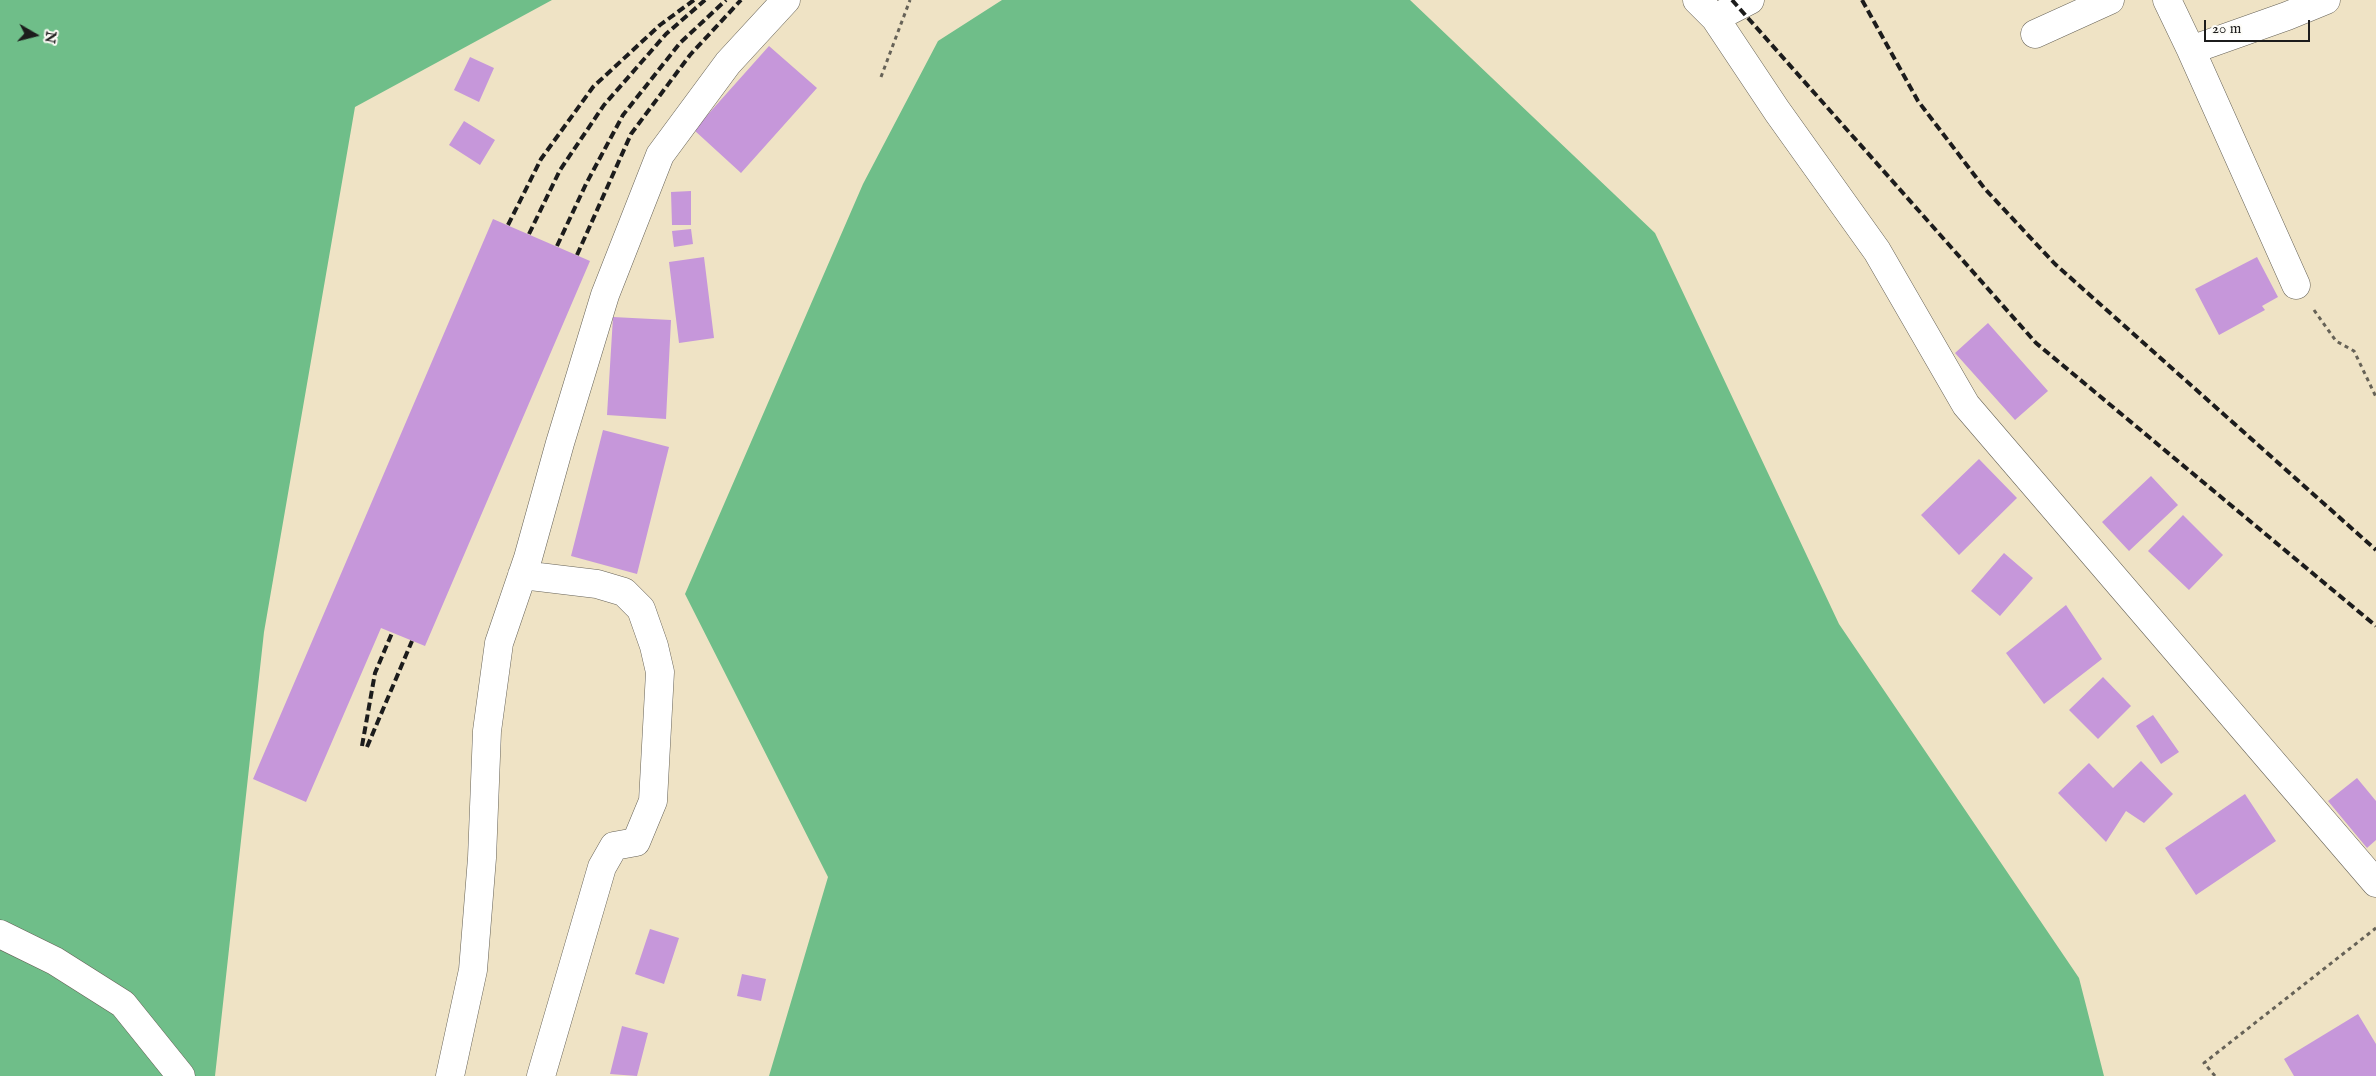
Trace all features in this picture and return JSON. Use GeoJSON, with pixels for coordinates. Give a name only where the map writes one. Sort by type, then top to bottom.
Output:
{"type":"FeatureCollection","features":[{"type":"Feature","properties":{"kind":"street"},"geometry":{"type":"LineString","coordinates":[[450,1076],[473,970],[482,858],[487,731],[499,643],[522,575],[605,295],[660,155],[728,63],[786,0]]}},
{"type":"Feature","properties":{"kind":"street"},"geometry":{"type":"LineString","coordinates":[[1750,0],[1706,9],[1878,251],[1966,405],[2376,883]]}},
{"type":"Feature","properties":{"kind":"street"},"geometry":{"type":"LineString","coordinates":[[2035,34],[2110,0]]}},
{"type":"Feature","properties":{"kind":"street"},"geometry":{"type":"LineString","coordinates":[[2167,0],[2296,285]]}},
{"type":"Feature","properties":{"kind":"street"},"geometry":{"type":"LineString","coordinates":[[2191,50],[2326,0]]}},
{"type":"Feature","properties":{"kind":"street"},"geometry":{"type":"LineString","coordinates":[[522,575],[597,584],[624,592],[641,609],[654,646],[660,672],[652,802],[636,842],[614,846],[602,867],[541,1076]]}},
{"type":"Feature","properties":{"kind":"street"},"geometry":{"type":"LineString","coordinates":[[0,934],[55,961],[122,1004],[181,1076]]}},
{"type":"Feature","properties":{"kind":"path"},"geometry":{"type":"LineString","coordinates":[[881,77],[910,0]]}},
{"type":"Feature","properties":{"kind":"path"},"geometry":{"type":"LineString","coordinates":[[2296,285],[2336,341],[2354,351],[2376,397]]}},
{"type":"Feature","properties":{"kind":"path"},"geometry":{"type":"LineString","coordinates":[[2215,1076],[2204,1063],[2376,928]]}},
{"type":"Feature","properties":{"kind":"green space"},"geometry":{"type":"Polygon","coordinates":[[[0,0],[552,0],[355,107],[264,632],[215,1076],[0,1076],[0,0]]]}},
{"type":"Feature","properties":{"kind":"green space"},"geometry":{"type":"Polygon","coordinates":[[[1002,0],[1410,0],[1655,233],[1839,624],[2079,978],[2104,1076],[769,1076],[828,877],[685,594],[863,184],[938,41],[1002,0]]]}},
{"type":"Feature","properties":{"kind":"building"},"geometry":{"type":"Polygon","coordinates":[[[769,46],[817,88],[741,173],[694,130],[769,46]]]}},
{"type":"Feature","properties":{"kind":"building"},"geometry":{"type":"Polygon","coordinates":[[[470,57],[494,68],[479,102],[454,90],[470,57]]]}},
{"type":"Feature","properties":{"kind":"building"},"geometry":{"type":"Polygon","coordinates":[[[464,121],[495,140],[480,165],[449,145],[464,121]]]}},
{"type":"Feature","properties":{"kind":"building"},"geometry":{"type":"Polygon","coordinates":[[[691,191],[691,225],[672,225],[671,192],[691,191]]]}},
{"type":"Feature","properties":{"kind":"building"},"geometry":{"type":"Polygon","coordinates":[[[493,219],[590,261],[425,646],[381,628],[306,802],[253,779],[493,219]]]}},
{"type":"Feature","properties":{"kind":"building"},"geometry":{"type":"Polygon","coordinates":[[[691,229],[693,244],[674,247],[672,231],[691,229]]]}},
{"type":"Feature","properties":{"kind":"building"},"geometry":{"type":"Polygon","coordinates":[[[704,257],[714,338],[679,343],[669,262],[704,257]]]}},
{"type":"Feature","properties":{"kind":"building"},"geometry":{"type":"Polygon","coordinates":[[[2257,257],[2278,297],[2262,306],[2265,310],[2219,335],[2195,289],[2257,257]]]}},
{"type":"Feature","properties":{"kind":"building"},"geometry":{"type":"Polygon","coordinates":[[[613,317],[671,320],[666,419],[607,415],[613,317]]]}},
{"type":"Feature","properties":{"kind":"building"},"geometry":{"type":"Polygon","coordinates":[[[1988,323],[2048,391],[2015,420],[1955,353],[1988,323]]]}},
{"type":"Feature","properties":{"kind":"building"},"geometry":{"type":"Polygon","coordinates":[[[603,430],[669,447],[637,574],[571,556],[603,430]]]}},
{"type":"Feature","properties":{"kind":"building"},"geometry":{"type":"Polygon","coordinates":[[[1979,459],[2017,498],[1959,555],[1921,515],[1979,459]]]}},
{"type":"Feature","properties":{"kind":"building"},"geometry":{"type":"Polygon","coordinates":[[[2151,476],[2178,505],[2129,551],[2102,522],[2151,476]]]}},
{"type":"Feature","properties":{"kind":"building"},"geometry":{"type":"Polygon","coordinates":[[[2183,515],[2223,555],[2189,590],[2148,551],[2183,515]]]}},
{"type":"Feature","properties":{"kind":"building"},"geometry":{"type":"Polygon","coordinates":[[[2004,553],[2033,578],[2000,616],[1971,591],[2004,553]]]}},
{"type":"Feature","properties":{"kind":"building"},"geometry":{"type":"Polygon","coordinates":[[[2066,605],[2102,659],[2044,704],[2006,653],[2066,605]]]}},
{"type":"Feature","properties":{"kind":"building"},"geometry":{"type":"Polygon","coordinates":[[[2103,677],[2131,706],[2098,739],[2069,710],[2103,677]]]}},
{"type":"Feature","properties":{"kind":"building"},"geometry":{"type":"Polygon","coordinates":[[[2153,715],[2179,752],[2161,764],[2136,726],[2153,715]]]}},
{"type":"Feature","properties":{"kind":"building"},"geometry":{"type":"Polygon","coordinates":[[[2141,761],[2173,794],[2144,823],[2126,811],[2106,842],[2058,793],[2089,763],[2113,788],[2141,761]]]}},
{"type":"Feature","properties":{"kind":"building"},"geometry":{"type":"Polygon","coordinates":[[[2357,778],[2376,801],[2376,840],[2367,848],[2328,801],[2357,778]]]}},
{"type":"Feature","properties":{"kind":"building"},"geometry":{"type":"Polygon","coordinates":[[[2245,794],[2276,841],[2196,895],[2165,848],[2245,794]]]}},
{"type":"Feature","properties":{"kind":"building"},"geometry":{"type":"Polygon","coordinates":[[[650,929],[679,938],[664,984],[635,974],[650,929]]]}},
{"type":"Feature","properties":{"kind":"building"},"geometry":{"type":"Polygon","coordinates":[[[742,974],[766,979],[761,1001],[737,996],[742,974]]]}},
{"type":"Feature","properties":{"kind":"building"},"geometry":{"type":"Polygon","coordinates":[[[2358,1014],[2376,1044],[2376,1076],[2294,1076],[2284,1059],[2358,1014]]]}},
{"type":"Feature","properties":{"kind":"building"},"geometry":{"type":"Polygon","coordinates":[[[622,1026],[648,1033],[637,1076],[610,1074],[622,1026]]]}},
{"type":"Feature","properties":{"kind":"railway"},"geometry":{"type":"LineString","coordinates":[[508,225],[541,159],[593,87],[660,25],[694,0]]}},
{"type":"Feature","properties":{"kind":"railway"},"geometry":{"type":"LineString","coordinates":[[529,234],[560,170],[604,105],[666,34],[705,0]]}},
{"type":"Feature","properties":{"kind":"railway"},"geometry":{"type":"LineString","coordinates":[[557,246],[586,184],[623,115],[680,43],[726,0]]}},
{"type":"Feature","properties":{"kind":"railway"},"geometry":{"type":"LineString","coordinates":[[577,255],[631,134],[690,55],[741,0]]}},
{"type":"Feature","properties":{"kind":"railway"},"geometry":{"type":"LineString","coordinates":[[1732,0],[2036,343],[2376,626]]}},
{"type":"Feature","properties":{"kind":"railway"},"geometry":{"type":"LineString","coordinates":[[1862,0],[1918,101],[1985,189],[2055,264],[2376,550]]}},
{"type":"Feature","properties":{"kind":"railway"},"geometry":{"type":"LineString","coordinates":[[362,746],[375,673],[392,633]]}},
{"type":"Feature","properties":{"kind":"railway"},"geometry":{"type":"LineString","coordinates":[[367,747],[412,641]]}}]}
